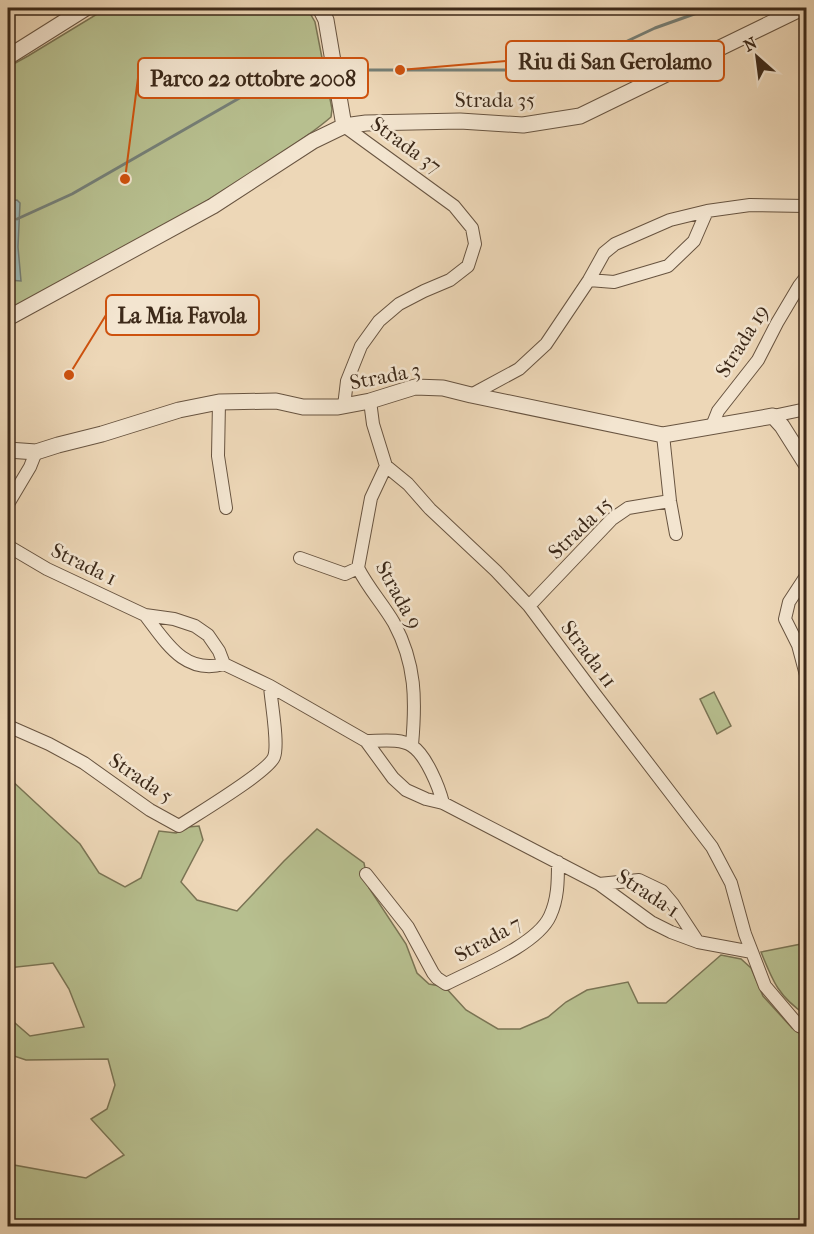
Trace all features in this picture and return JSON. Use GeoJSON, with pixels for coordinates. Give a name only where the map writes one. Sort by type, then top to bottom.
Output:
{"type":"FeatureCollection","features":[{"type":"Feature","properties":{"kind":"street"},"geometry":{"type":"LineString","coordinates":[[8,57],[86,8]]}},
{"type":"Feature","properties":{"kind":"street","name":"Strada 35"},"geometry":{"type":"LineString","coordinates":[[344,126],[366,123],[460,121],[523,125],[580,116],[802,8]]}},
{"type":"Feature","properties":{"kind":"street"},"geometry":{"type":"LineString","coordinates":[[323,14],[344,126]]}},
{"type":"Feature","properties":{"kind":"street","name":"Strada 37"},"geometry":{"type":"LineString","coordinates":[[8,318],[213,206],[313,141],[344,126],[453,206],[472,228],[476,244],[468,266],[450,280],[399,304],[379,321],[361,346],[347,381],[344,406]]}},
{"type":"Feature","properties":{"kind":"street"},"geometry":{"type":"LineString","coordinates":[[471,395],[519,369],[546,344],[589,280],[604,253],[615,244],[670,220],[707,211],[750,205],[807,206]]}},
{"type":"Feature","properties":{"kind":"street"},"geometry":{"type":"LineString","coordinates":[[589,280],[614,282],[668,266],[694,241],[707,211]]}},
{"type":"Feature","properties":{"kind":"street","name":"Strada 19"},"geometry":{"type":"LineString","coordinates":[[712,426],[718,411],[758,360],[777,322],[807,277]]}},
{"type":"Feature","properties":{"kind":"street","name":"Strada 3"},"geometry":{"type":"LineString","coordinates":[[8,450],[36,452],[179,410],[219,402],[276,401],[303,407],[344,406],[370,401],[415,387],[443,388],[663,435],[807,410]]}},
{"type":"Feature","properties":{"kind":"street"},"geometry":{"type":"LineString","coordinates":[[370,401],[373,424],[386,465]]}},
{"type":"Feature","properties":{"kind":"street"},"geometry":{"type":"LineString","coordinates":[[219,402],[218,456],[226,508]]}},
{"type":"Feature","properties":{"kind":"street"},"geometry":{"type":"LineString","coordinates":[[773,416],[807,464]]}},
{"type":"Feature","properties":{"kind":"street"},"geometry":{"type":"LineString","coordinates":[[663,435],[676,534]]}},
{"type":"Feature","properties":{"kind":"street"},"geometry":{"type":"LineString","coordinates":[[8,504],[30,467],[36,452]]}},
{"type":"Feature","properties":{"kind":"street","name":"Strada 9"},"geometry":{"type":"LineString","coordinates":[[386,465],[371,498],[358,568],[393,623],[411,665],[414,690],[412,745]]}},
{"type":"Feature","properties":{"kind":"street","name":"Strada 11"},"geometry":{"type":"LineString","coordinates":[[386,465],[408,484],[430,509],[496,571],[529,606],[712,847],[731,883],[752,952]]}},
{"type":"Feature","properties":{"kind":"street","name":"Strada 15"},"geometry":{"type":"LineString","coordinates":[[529,606],[612,519],[628,508],[670,501]]}},
{"type":"Feature","properties":{"kind":"street","name":"Strada 1"},"geometry":{"type":"LineString","coordinates":[[8,546],[47,569],[145,615],[174,619],[195,626],[208,635],[219,651],[224,664],[270,686],[366,741],[393,778],[406,790],[426,799],[443,803],[558,862],[599,884],[651,922],[671,932],[698,942],[752,952]]}},
{"type":"Feature","properties":{"kind":"street"},"geometry":{"type":"LineString","coordinates":[[300,558],[345,574],[358,568]]}},
{"type":"Feature","properties":{"kind":"street"},"geometry":{"type":"LineString","coordinates":[[807,576],[789,602],[785,619],[798,645],[807,675]]}},
{"type":"Feature","properties":{"kind":"street","name":"Strada 1"},"geometry":{"type":"LineString","coordinates":[[145,615],[168,646],[180,657],[199,666],[213,668],[224,664]]}},
{"type":"Feature","properties":{"kind":"street","name":"Strada 5"},"geometry":{"type":"LineString","coordinates":[[8,726],[84,763],[150,810],[179,826],[267,766],[274,756],[276,737],[270,686]]}},
{"type":"Feature","properties":{"kind":"street"},"geometry":{"type":"LineString","coordinates":[[366,741],[394,740],[412,745],[433,776],[443,803]]}},
{"type":"Feature","properties":{"kind":"street","name":"Strada 7"},"geometry":{"type":"LineString","coordinates":[[366,874],[408,927],[437,978],[446,984],[513,950],[538,933],[550,917],[558,889],[558,862]]}},
{"type":"Feature","properties":{"kind":"street"},"geometry":{"type":"LineString","coordinates":[[599,884],[639,880],[662,891],[698,942]]}},
{"type":"Feature","properties":{"kind":"street"},"geometry":{"type":"LineString","coordinates":[[752,952],[765,986],[799,1026],[807,1029]]}},
{"type":"Feature","properties":{"kind":"green space"},"geometry":{"type":"Polygon","coordinates":[[[107,8],[307,8],[315,22],[332,109],[331,117],[285,151],[195,208],[8,311],[8,67],[107,8]]]}},
{"type":"Feature","properties":{"kind":"green space"},"geometry":{"type":"Polygon","coordinates":[[[714,692],[731,726],[717,734],[700,699],[714,692]]]}},
{"type":"Feature","properties":{"kind":"green space"},"geometry":{"type":"Polygon","coordinates":[[[8,730],[9,778],[80,844],[99,873],[125,887],[141,878],[159,831],[176,833],[188,827],[199,826],[203,840],[181,882],[197,900],[237,911],[317,829],[364,863],[369,888],[406,944],[417,973],[429,984],[445,987],[466,1010],[498,1029],[520,1029],[548,1017],[566,1002],[587,990],[628,982],[638,1003],[666,1003],[721,955],[741,959],[751,968],[763,996],[792,1028],[806,1037],[806,1226],[8,1226],[8,1164],[86,1178],[124,1155],[91,1119],[107,1109],[115,1085],[108,1059],[26,1060],[8,1054],[8,1017],[30,1036],[84,1027],[69,989],[53,963],[8,968],[8,730]]]}},
{"type":"Feature","properties":{"kind":"green space"},"geometry":{"type":"Polygon","coordinates":[[[806,938],[806,1015],[789,1002],[778,988],[761,952],[801,944],[806,938]]]}},
{"type":"Feature","properties":{"kind":"water"},"geometry":{"type":"Polygon","coordinates":[[[17,200],[20,203],[18,247],[21,281],[8,280],[8,201],[17,200]]]}},
{"type":"Feature","properties":{"kind":"waterway"},"geometry":{"type":"LineString","coordinates":[[339,70],[566,70],[655,28],[711,8]]}},
{"type":"Feature","properties":{"kind":"waterway"},"geometry":{"type":"LineString","coordinates":[[17,219],[72,194],[292,70],[330,70]]}},
{"type":"Feature","properties":{"kind":"place","name":"Riu di San Gerolamo"},"geometry":{"type":"Point","coordinates":[400,70]}},
{"type":"Feature","properties":{"kind":"place","name":"Parco 22 ottobre 2008"},"geometry":{"type":"Point","coordinates":[125,179]}},
{"type":"Feature","properties":{"kind":"place","name":"La Mia Favola"},"geometry":{"type":"Point","coordinates":[69,375]}}]}
